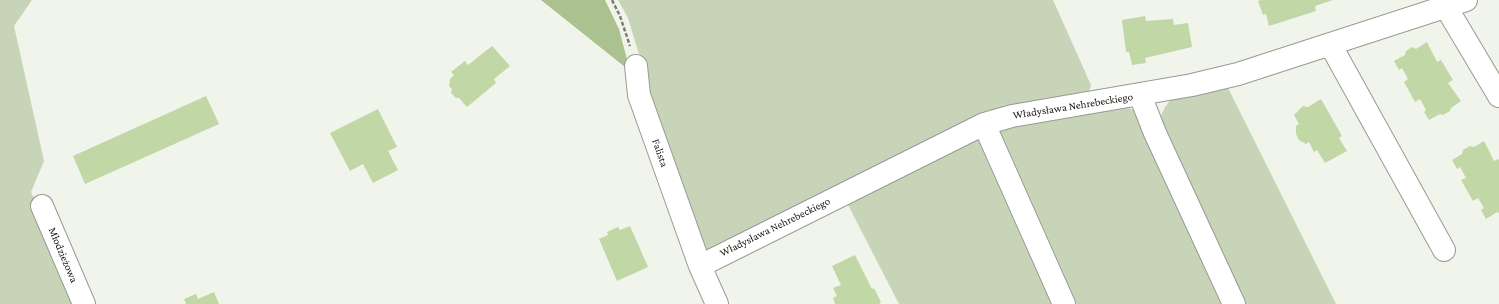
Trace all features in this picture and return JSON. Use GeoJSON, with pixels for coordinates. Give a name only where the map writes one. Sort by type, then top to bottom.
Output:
{"type":"FeatureCollection","features":[{"type":"Feature","properties":{"kind":"street","name":"Władysława Nehrebeckiego"},"geometry":{"type":"LineString","coordinates":[[700,266],[984,124],[1012,116],[1140,95],[1238,74],[1466,0]]}},
{"type":"Feature","properties":{"kind":"street"},"geometry":{"type":"LineString","coordinates":[[1446,7],[1499,96]]}},
{"type":"Feature","properties":{"kind":"street"},"geometry":{"type":"LineString","coordinates":[[1330,44],[1444,250]]}},
{"type":"Feature","properties":{"kind":"street","name":"Falista"},"geometry":{"type":"LineString","coordinates":[[636,66],[639,95],[700,266],[717,304]]}},
{"type":"Feature","properties":{"kind":"street"},"geometry":{"type":"LineString","coordinates":[[1140,95],[1155,133],[1234,304]]}},
{"type":"Feature","properties":{"kind":"street"},"geometry":{"type":"LineString","coordinates":[[984,124],[1064,304]]}},
{"type":"Feature","properties":{"kind":"street","name":"Młodzieżowa"},"geometry":{"type":"LineString","coordinates":[[42,206],[84,304]]}},
{"type":"Feature","properties":{"kind":"path"},"geometry":{"type":"LineString","coordinates":[[612,0],[620,16],[636,66]]}},
{"type":"Feature","properties":{"kind":"green space"},"geometry":{"type":"Polygon","coordinates":[[[0,0],[32,0],[14,26],[44,161],[31,192],[77,304],[0,304],[0,0]]]}},
{"type":"Feature","properties":{"kind":"green space"},"geometry":{"type":"Polygon","coordinates":[[[541,0],[605,0],[619,29],[630,71],[541,0]]]}},
{"type":"Feature","properties":{"kind":"green space"},"geometry":{"type":"Polygon","coordinates":[[[618,0],[1053,0],[1091,85],[1088,94],[979,116],[873,167],[707,252],[700,247],[645,88],[641,61],[628,18],[618,0]]]}},
{"type":"Feature","properties":{"kind":"green space"},"geometry":{"type":"Polygon","coordinates":[[[1228,88],[1336,304],[1242,304],[1160,118],[1165,107],[1172,98],[1228,88]]]}},
{"type":"Feature","properties":{"kind":"green space"},"geometry":{"type":"Polygon","coordinates":[[[1123,106],[1134,110],[1142,119],[1228,304],[1073,304],[997,128],[1123,106]]]}},
{"type":"Feature","properties":{"kind":"green space"},"geometry":{"type":"Polygon","coordinates":[[[978,137],[1059,304],[899,304],[846,201],[978,137]]]}},
{"type":"Feature","properties":{"kind":"building"},"geometry":{"type":"Polygon","coordinates":[[[1333,0],[1315,6],[1316,11],[1269,26],[1266,14],[1263,15],[1258,1],[1333,0]]]}},
{"type":"Feature","properties":{"kind":"building"},"geometry":{"type":"Polygon","coordinates":[[[1145,16],[1146,21],[1173,19],[1174,25],[1188,23],[1192,47],[1145,58],[1146,63],[1132,65],[1129,52],[1126,52],[1122,20],[1145,16]]]}},
{"type":"Feature","properties":{"kind":"building"},"geometry":{"type":"Polygon","coordinates":[[[1427,42],[1437,62],[1441,60],[1453,80],[1448,83],[1461,101],[1451,108],[1450,111],[1429,120],[1424,112],[1426,110],[1420,99],[1415,102],[1404,82],[1408,79],[1402,68],[1399,70],[1394,61],[1405,55],[1406,51],[1412,47],[1416,49],[1427,42]]]}},
{"type":"Feature","properties":{"kind":"building"},"geometry":{"type":"Polygon","coordinates":[[[492,46],[510,66],[494,79],[496,83],[467,107],[459,98],[456,98],[451,93],[452,89],[449,86],[450,79],[454,75],[451,72],[465,61],[468,65],[492,46]]]}},
{"type":"Feature","properties":{"kind":"building"},"geometry":{"type":"Polygon","coordinates":[[[206,96],[219,124],[85,184],[73,156],[206,96]]]}},
{"type":"Feature","properties":{"kind":"building"},"geometry":{"type":"Polygon","coordinates":[[[1321,99],[1342,136],[1339,138],[1347,151],[1325,163],[1317,150],[1314,152],[1309,142],[1306,144],[1299,140],[1296,134],[1296,126],[1299,124],[1294,115],[1303,106],[1308,107],[1321,99]]]}},
{"type":"Feature","properties":{"kind":"building"},"geometry":{"type":"Polygon","coordinates":[[[378,109],[397,147],[388,151],[398,170],[373,183],[363,164],[350,171],[330,133],[378,109]]]}},
{"type":"Feature","properties":{"kind":"building"},"geometry":{"type":"Polygon","coordinates":[[[1484,141],[1494,161],[1499,160],[1499,213],[1497,212],[1486,219],[1481,210],[1484,208],[1478,198],[1473,201],[1461,180],[1466,178],[1460,167],[1457,169],[1452,160],[1462,154],[1463,150],[1470,146],[1474,147],[1484,141]]]}},
{"type":"Feature","properties":{"kind":"building"},"geometry":{"type":"Polygon","coordinates":[[[630,226],[648,267],[617,281],[599,239],[608,235],[607,232],[618,227],[620,230],[630,226]]]}},
{"type":"Feature","properties":{"kind":"building"},"geometry":{"type":"Polygon","coordinates":[[[855,255],[872,289],[874,288],[881,302],[879,304],[835,304],[833,298],[837,296],[833,288],[841,285],[832,266],[855,255]]]}},
{"type":"Feature","properties":{"kind":"building"},"geometry":{"type":"Polygon","coordinates":[[[214,292],[219,304],[186,304],[184,299],[196,294],[198,299],[214,292]]]}}]}
